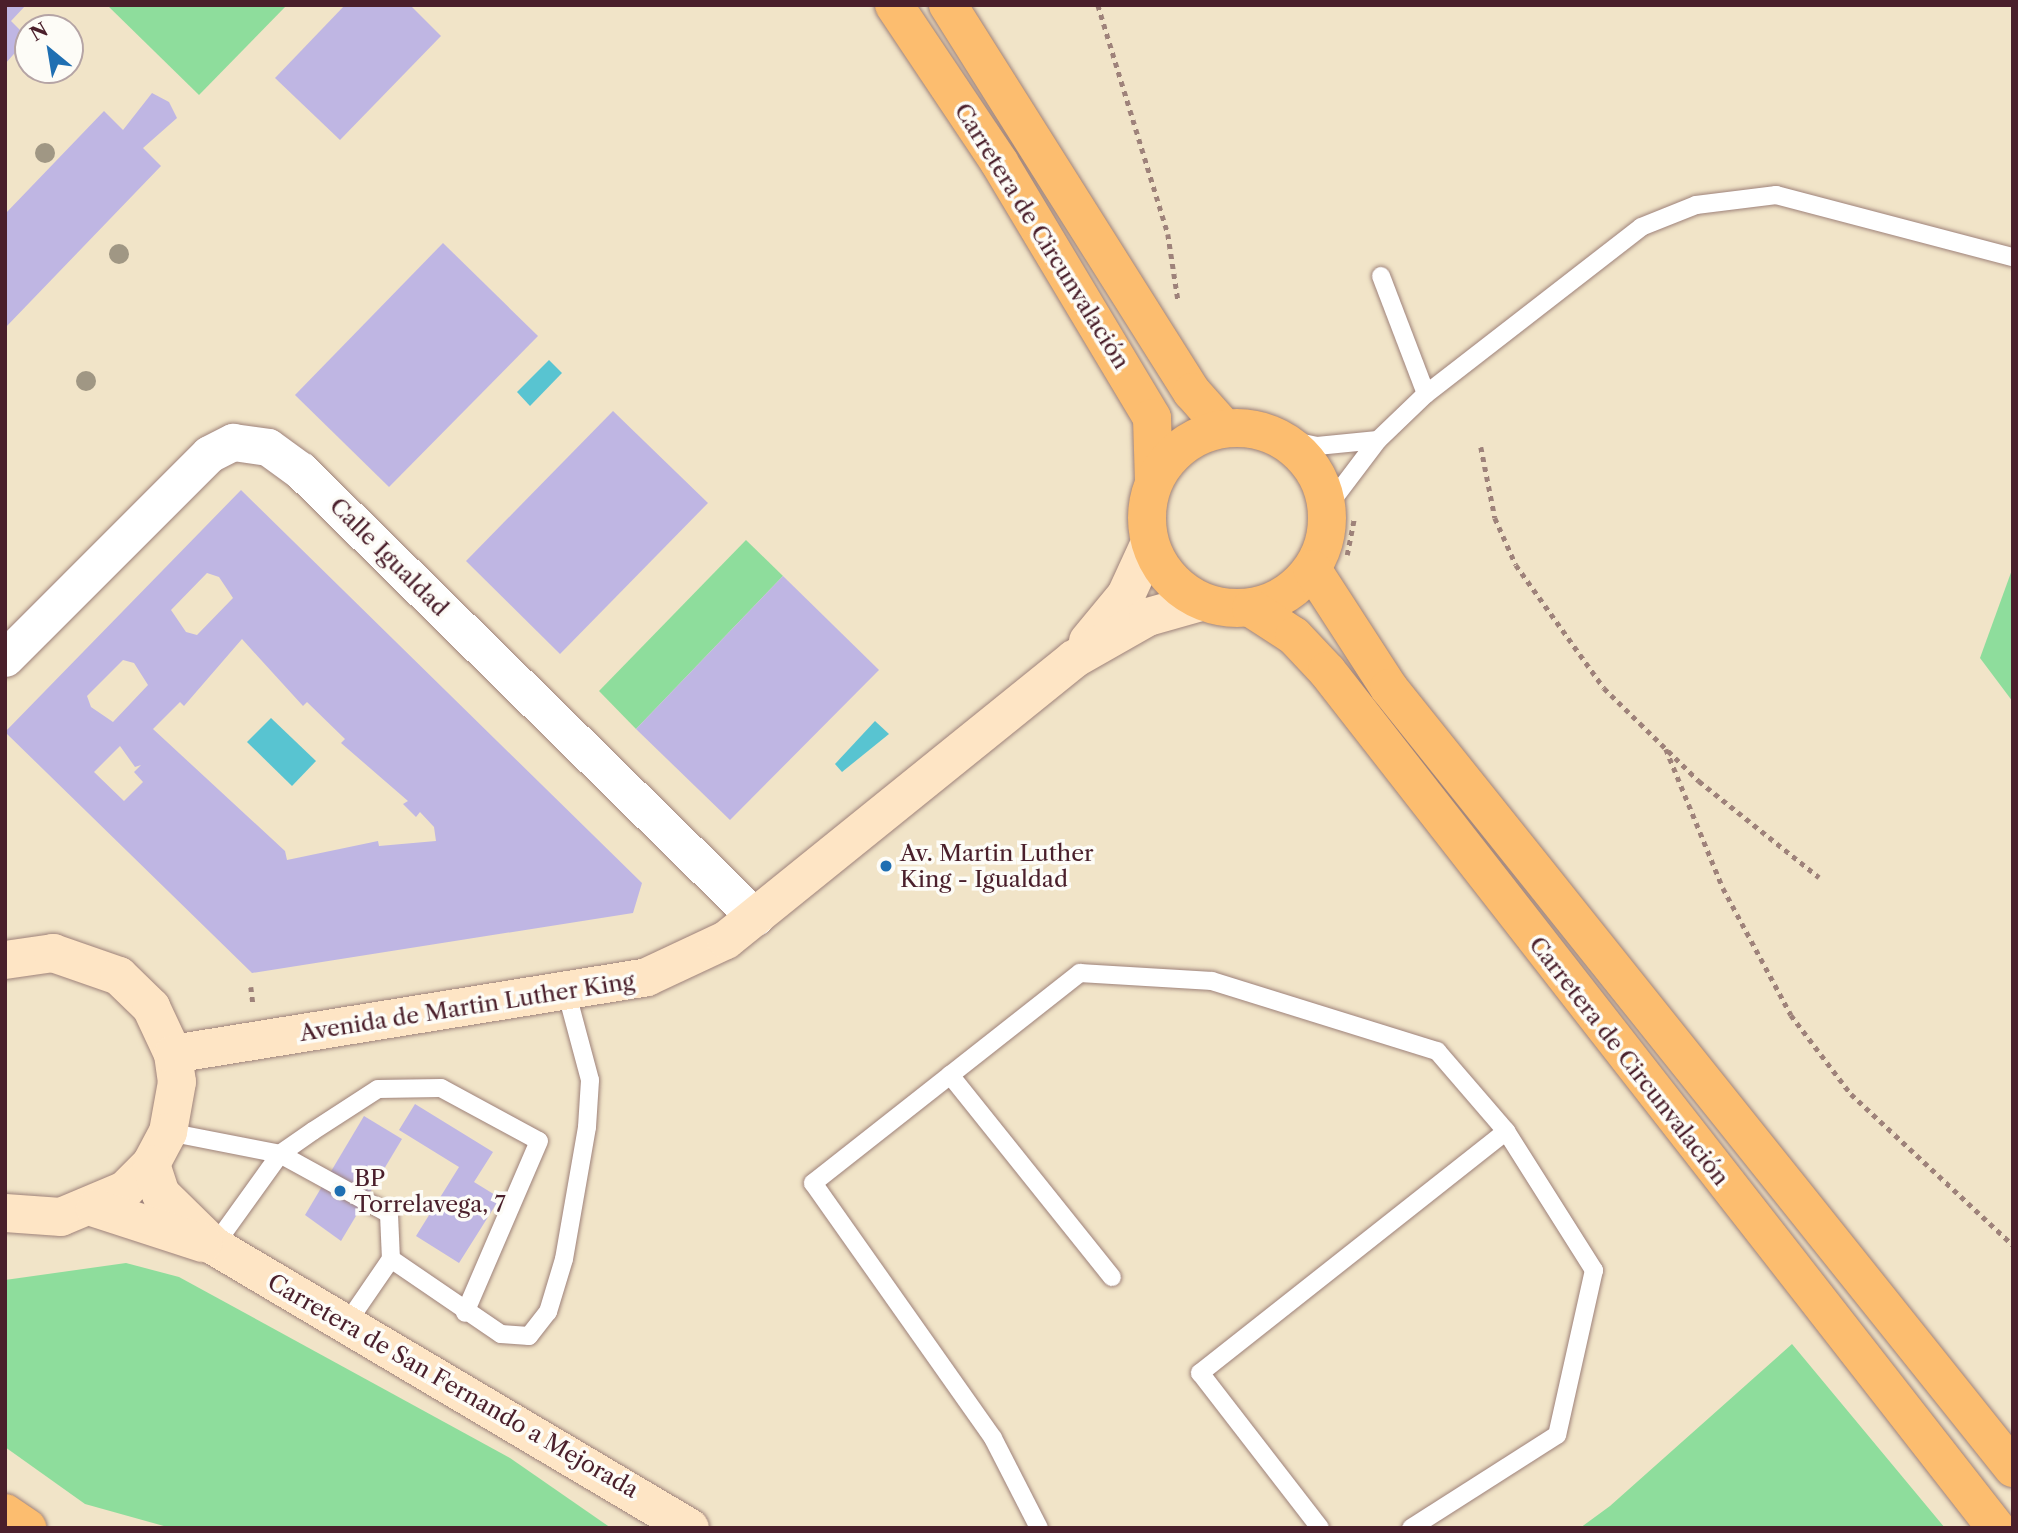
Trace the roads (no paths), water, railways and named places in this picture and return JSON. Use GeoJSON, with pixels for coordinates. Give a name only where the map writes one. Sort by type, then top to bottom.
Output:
{"type":"FeatureCollection","features":[{"type":"Feature","properties":{"kind":"main road","name":"Carretera de Circunvalación"},"geometry":{"type":"LineString","coordinates":[[894,5],[999,162],[1152,418],[1154,480]]}},
{"type":"Feature","properties":{"kind":"main road","name":"Carretera de Circunvalación"},"geometry":{"type":"LineString","coordinates":[[948,5],[1192,392],[1223,427]]}},
{"type":"Feature","properties":{"kind":"main road"},"geometry":{"type":"LineString","coordinates":[[1223,427],[1284,439],[1313,466],[1328,506],[1328,528],[1312,569],[1285,596],[1251,608],[1201,602],[1170,580],[1149,545],[1146,503],[1154,480],[1181,446],[1223,427]]}},
{"type":"Feature","properties":{"kind":"main road","name":"Carretera de Circunvalación"},"geometry":{"type":"LineString","coordinates":[[1312,569],[1389,688],[2013,1468]]}},
{"type":"Feature","properties":{"kind":"main road","name":"Carretera de Circunvalación"},"geometry":{"type":"LineString","coordinates":[[1251,608],[1294,636],[1327,671],[1996,1528]]}},
{"type":"Feature","properties":{"kind":"main road"},"geometry":{"type":"LineString","coordinates":[[5,1513],[27,1528]]}},
{"type":"Feature","properties":{"kind":"street","name":"Calle Igualdad"},"geometry":{"type":"LineString","coordinates":[[5,658],[209,454],[233,442],[268,447],[300,470],[755,917]]}},
{"type":"Feature","properties":{"kind":"street"},"geometry":{"type":"LineString","coordinates":[[1074,659],[1126,595],[1149,545]]}},
{"type":"Feature","properties":{"kind":"street"},"geometry":{"type":"LineString","coordinates":[[1074,659],[1148,617],[1201,602]]}},
{"type":"Feature","properties":{"kind":"street","name":"Avenida de Martin Luther King"},"geometry":{"type":"LineString","coordinates":[[173,1054],[568,994],[647,977],[726,940],[1074,659]]}},
{"type":"Feature","properties":{"kind":"street"},"geometry":{"type":"LineString","coordinates":[[13,951],[76,956],[119,976],[152,1007],[173,1054],[177,1082],[160,1148],[161,1194],[214,1246]]}},
{"type":"Feature","properties":{"kind":"street"},"geometry":{"type":"LineString","coordinates":[[5,1213],[61,1217],[95,1208],[160,1148]]}},
{"type":"Feature","properties":{"kind":"street"},"geometry":{"type":"LineString","coordinates":[[95,1208],[214,1246]]}},
{"type":"Feature","properties":{"kind":"street","name":"Carretera de San Fernando a Mejorada"},"geometry":{"type":"LineString","coordinates":[[214,1246],[690,1528]]}},
{"type":"Feature","properties":{"kind":"lane"},"geometry":{"type":"LineString","coordinates":[[1328,506],[1378,440],[1426,394],[1641,227],[1696,205],[1776,195],[2013,257]]}},
{"type":"Feature","properties":{"kind":"lane"},"geometry":{"type":"LineString","coordinates":[[1381,276],[1426,394]]}},
{"type":"Feature","properties":{"kind":"lane"},"geometry":{"type":"LineString","coordinates":[[1284,439],[1317,446],[1378,440]]}},
{"type":"Feature","properties":{"kind":"lane"},"geometry":{"type":"LineString","coordinates":[[1039,1528],[993,1438],[813,1182],[1080,973],[1212,981],[1437,1051],[1506,1131],[1594,1270],[1557,1435],[1411,1528]]}},
{"type":"Feature","properties":{"kind":"lane"},"geometry":{"type":"LineString","coordinates":[[391,1259],[465,1313],[501,1334],[529,1336],[548,1312],[566,1246],[590,1080],[568,994]]}},
{"type":"Feature","properties":{"kind":"lane"},"geometry":{"type":"LineString","coordinates":[[950,1075],[1112,1277]]}},
{"type":"Feature","properties":{"kind":"lane"},"geometry":{"type":"LineString","coordinates":[[214,1246],[280,1154],[378,1089],[441,1088],[539,1141],[465,1313]]}},
{"type":"Feature","properties":{"kind":"lane"},"geometry":{"type":"LineString","coordinates":[[1320,1528],[1200,1374],[1506,1131]]}},
{"type":"Feature","properties":{"kind":"lane"},"geometry":{"type":"LineString","coordinates":[[160,1148],[280,1154],[389,1214],[391,1259],[347,1323]]}},
{"type":"Feature","properties":{"kind":"water"},"geometry":{"type":"Polygon","coordinates":[[[549,360],[562,373],[530,406],[517,392],[549,360]]]}},
{"type":"Feature","properties":{"kind":"water"},"geometry":{"type":"Polygon","coordinates":[[[271,718],[316,761],[292,786],[247,742],[271,718]]]}},
{"type":"Feature","properties":{"kind":"water"},"geometry":{"type":"Polygon","coordinates":[[[875,721],[889,734],[842,772],[835,764],[875,721]]]}},
{"type":"Feature","properties":{"kind":"place","name":"Av. Martin Luther King - Igualdad"},"geometry":{"type":"Point","coordinates":[886,866]}},
{"type":"Feature","properties":{"kind":"place","name":"BP Torrelavega, 7"},"geometry":{"type":"Point","coordinates":[340,1191]}}]}
